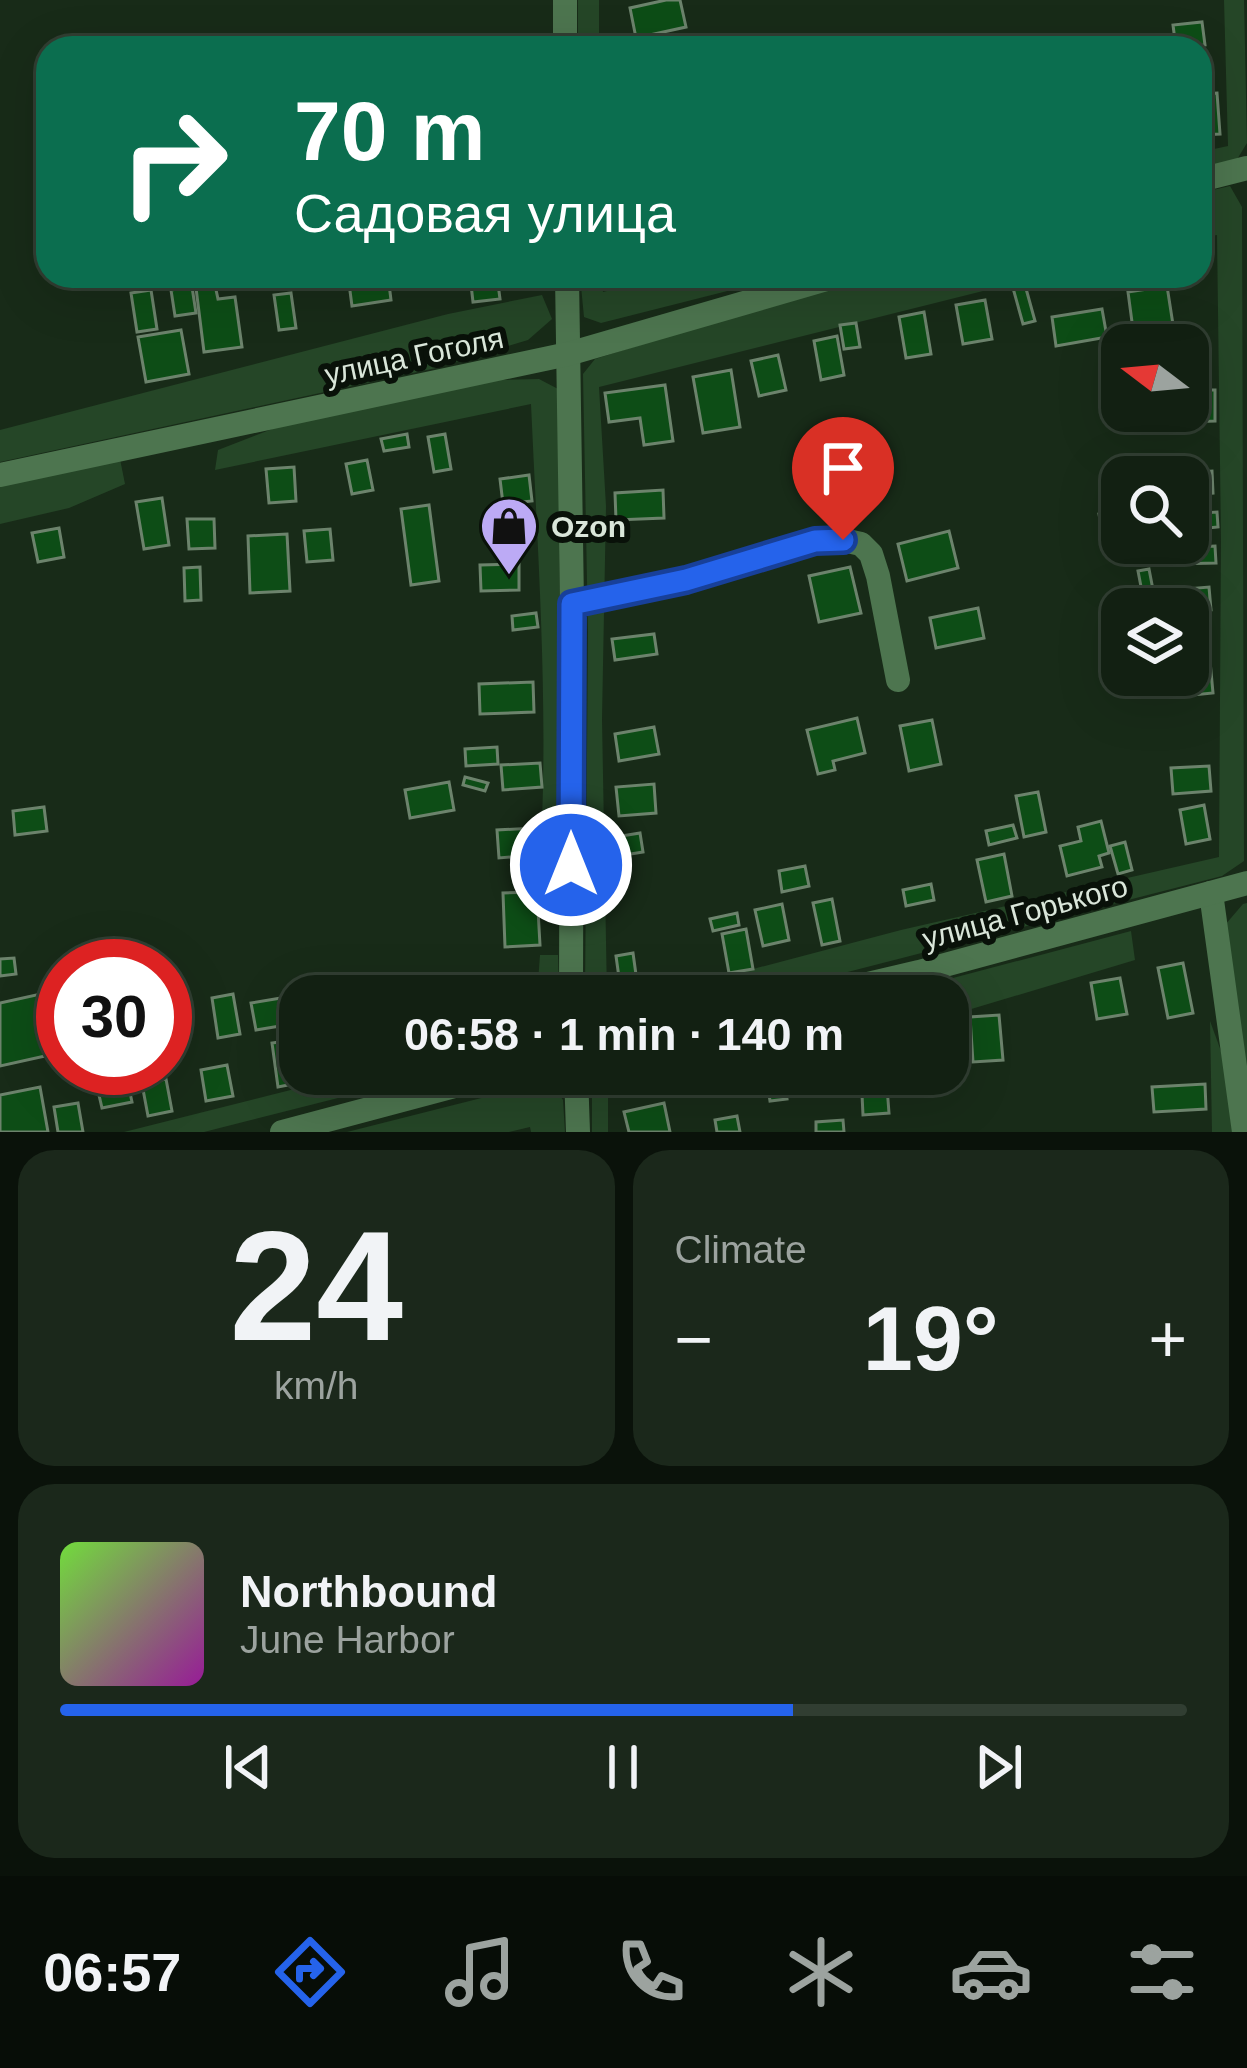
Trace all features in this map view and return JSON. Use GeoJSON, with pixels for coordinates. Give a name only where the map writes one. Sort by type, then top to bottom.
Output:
{"type":"FeatureCollection","features":[{"type":"Feature","properties":{"kind":"street"},"geometry":{"type":"LineString","coordinates":[[565,0],[565,36]]}},
{"type":"Feature","properties":{"kind":"street"},"geometry":{"type":"LineString","coordinates":[[1212,177],[1247,168]]}},
{"type":"Feature","properties":{"kind":"street"},"geometry":{"type":"LineString","coordinates":[[567,288],[571,975]]}},
{"type":"Feature","properties":{"kind":"street","name":"улица Гоголя"},"geometry":{"type":"LineString","coordinates":[[0,475],[568,354],[795,288]]}},
{"type":"Feature","properties":{"kind":"street"},"geometry":{"type":"LineString","coordinates":[[572,604],[686,580],[815,541],[861,544],[871,554],[878,576],[898,680]]}},
{"type":"Feature","properties":{"kind":"street","name":"улица Горького"},"geometry":{"type":"LineString","coordinates":[[897,975],[1247,884]]}},
{"type":"Feature","properties":{"kind":"street"},"geometry":{"type":"LineString","coordinates":[[1211,893],[1244,1132]]}},
{"type":"Feature","properties":{"kind":"street"},"geometry":{"type":"LineString","coordinates":[[282,1132],[421,1095]]}},
{"type":"Feature","properties":{"kind":"street"},"geometry":{"type":"LineString","coordinates":[[577,1095],[578,1132]]}},
{"type":"Feature","properties":{"kind":"green space"},"geometry":{"type":"Polygon","coordinates":[[[578,0],[599,0],[599,36],[578,36],[578,0]]]}},
{"type":"Feature","properties":{"kind":"green space"},"geometry":{"type":"Polygon","coordinates":[[[1224,0],[1244,0],[1247,143],[1236,161],[1212,167],[1212,149],[1228,146],[1224,0]]]}},
{"type":"Feature","properties":{"kind":"green space"},"geometry":{"type":"Polygon","coordinates":[[[1230,186],[1242,207],[1244,861],[1222,876],[836,975],[725,975],[1219,857],[1221,540],[1217,235],[1212,236],[1212,190],[1230,186]]]}},
{"type":"Feature","properties":{"kind":"green space"},"geometry":{"type":"Polygon","coordinates":[[[581,288],[603,288],[603,292],[740,288],[601,323],[584,317],[581,288]]]}},
{"type":"Feature","properties":{"kind":"green space"},"geometry":{"type":"Polygon","coordinates":[[[826,288],[995,288],[599,387],[606,506],[602,719],[607,975],[585,975],[588,632],[583,374],[595,359],[826,288]]]}},
{"type":"Feature","properties":{"kind":"green space"},"geometry":{"type":"Polygon","coordinates":[[[542,295],[552,319],[528,340],[436,368],[0,462],[0,430],[448,314],[542,295]]]}},
{"type":"Feature","properties":{"kind":"green space"},"geometry":{"type":"Polygon","coordinates":[[[539,379],[560,390],[565,876],[539,878],[543,701],[531,404],[215,470],[218,450],[285,424],[500,380],[539,379]]]}},
{"type":"Feature","properties":{"kind":"green space"},"geometry":{"type":"Polygon","coordinates":[[[120,459],[125,484],[69,508],[0,524],[0,484],[120,459]]]}},
{"type":"Feature","properties":{"kind":"green space"},"geometry":{"type":"Polygon","coordinates":[[[1247,903],[1247,1071],[1225,925],[1247,903]]]}},
{"type":"Feature","properties":{"kind":"green space"},"geometry":{"type":"Polygon","coordinates":[[[1131,931],[1135,960],[969,1010],[969,975],[964,975],[1131,931]]]}},
{"type":"Feature","properties":{"kind":"green space"},"geometry":{"type":"Polygon","coordinates":[[[540,955],[558,955],[558,975],[539,975],[540,955]]]}},
{"type":"Feature","properties":{"kind":"green space"},"geometry":{"type":"Polygon","coordinates":[[[1210,1021],[1229,1073],[1234,1132],[1212,1132],[1210,1021]]]}},
{"type":"Feature","properties":{"kind":"green space"},"geometry":{"type":"Polygon","coordinates":[[[279,1093],[350,1095],[204,1132],[124,1132],[279,1093]]]}},
{"type":"Feature","properties":{"kind":"green space"},"geometry":{"type":"Polygon","coordinates":[[[493,1095],[560,1095],[563,1100],[565,1132],[531,1132],[530,1127],[509,1132],[347,1132],[493,1095]]]}},
{"type":"Feature","properties":{"kind":"green space"},"geometry":{"type":"Polygon","coordinates":[[[592,1095],[617,1095],[608,1097],[608,1132],[592,1132],[592,1095]]]}},
{"type":"Feature","properties":{"kind":"building"},"geometry":{"type":"Polygon","coordinates":[[[680,0],[686,27],[636,36],[630,8],[680,0]]]}},
{"type":"Feature","properties":{"kind":"building"},"geometry":{"type":"Polygon","coordinates":[[[1202,22],[1204,36],[1174,36],[1173,25],[1202,22]]]}},
{"type":"Feature","properties":{"kind":"building"},"geometry":{"type":"Polygon","coordinates":[[[1212,93],[1217,93],[1220,134],[1212,134],[1212,93]]]}},
{"type":"Feature","properties":{"kind":"building"},"geometry":{"type":"Polygon","coordinates":[[[192,288],[196,313],[175,316],[171,290],[192,288]]]}},
{"type":"Feature","properties":{"kind":"building"},"geometry":{"type":"Polygon","coordinates":[[[196,288],[216,288],[218,299],[235,297],[242,347],[204,352],[196,288]]]}},
{"type":"Feature","properties":{"kind":"building"},"geometry":{"type":"Polygon","coordinates":[[[350,288],[390,288],[391,300],[352,306],[350,288]]]}},
{"type":"Feature","properties":{"kind":"building"},"geometry":{"type":"Polygon","coordinates":[[[471,288],[499,288],[500,299],[473,302],[471,288]]]}},
{"type":"Feature","properties":{"kind":"building"},"geometry":{"type":"Polygon","coordinates":[[[1013,288],[1026,288],[1035,321],[1023,324],[1013,288]]]}},
{"type":"Feature","properties":{"kind":"building"},"geometry":{"type":"Polygon","coordinates":[[[1167,288],[1173,324],[1132,324],[1128,292],[1167,288]]]}},
{"type":"Feature","properties":{"kind":"building"},"geometry":{"type":"Polygon","coordinates":[[[151,290],[157,329],[137,332],[131,293],[151,290]]]}},
{"type":"Feature","properties":{"kind":"building"},"geometry":{"type":"Polygon","coordinates":[[[291,293],[296,328],[279,330],[274,295],[291,293]]]}},
{"type":"Feature","properties":{"kind":"building"},"geometry":{"type":"Polygon","coordinates":[[[985,300],[992,339],[963,344],[956,305],[985,300]]]}},
{"type":"Feature","properties":{"kind":"building"},"geometry":{"type":"Polygon","coordinates":[[[1102,309],[1101,338],[1056,346],[1052,317],[1102,309]]]}},
{"type":"Feature","properties":{"kind":"building"},"geometry":{"type":"Polygon","coordinates":[[[924,312],[931,354],[906,358],[899,317],[924,312]]]}},
{"type":"Feature","properties":{"kind":"building"},"geometry":{"type":"Polygon","coordinates":[[[856,323],[860,347],[844,349],[840,325],[856,323]]]}},
{"type":"Feature","properties":{"kind":"building"},"geometry":{"type":"Polygon","coordinates":[[[181,330],[189,374],[146,382],[138,337],[181,330]]]}},
{"type":"Feature","properties":{"kind":"building"},"geometry":{"type":"Polygon","coordinates":[[[837,336],[844,375],[821,380],[814,341],[837,336]]]}},
{"type":"Feature","properties":{"kind":"building"},"geometry":{"type":"Polygon","coordinates":[[[778,355],[786,390],[759,396],[751,361],[778,355]]]}},
{"type":"Feature","properties":{"kind":"building"},"geometry":{"type":"Polygon","coordinates":[[[731,370],[740,427],[703,433],[693,377],[731,370]]]}},
{"type":"Feature","properties":{"kind":"building"},"geometry":{"type":"Polygon","coordinates":[[[665,385],[673,441],[644,445],[640,418],[609,422],[605,393],[665,385]]]}},
{"type":"Feature","properties":{"kind":"building"},"geometry":{"type":"Polygon","coordinates":[[[1209,390],[1215,390],[1215,421],[1209,421],[1209,390]]]}},
{"type":"Feature","properties":{"kind":"building"},"geometry":{"type":"Polygon","coordinates":[[[407,434],[409,447],[384,451],[381,439],[407,434]]]}},
{"type":"Feature","properties":{"kind":"building"},"geometry":{"type":"Polygon","coordinates":[[[445,434],[451,469],[434,472],[428,437],[445,434]]]}},
{"type":"Feature","properties":{"kind":"building"},"geometry":{"type":"Polygon","coordinates":[[[367,460],[373,490],[352,494],[346,464],[367,460]]]}},
{"type":"Feature","properties":{"kind":"building"},"geometry":{"type":"Polygon","coordinates":[[[294,467],[296,501],[269,503],[266,469],[294,467]]]}},
{"type":"Feature","properties":{"kind":"building"},"geometry":{"type":"Polygon","coordinates":[[[529,475],[532,501],[503,504],[500,479],[529,475]]]}},
{"type":"Feature","properties":{"kind":"building"},"geometry":{"type":"Polygon","coordinates":[[[663,490],[664,518],[616,520],[615,493],[663,490]]]}},
{"type":"Feature","properties":{"kind":"building"},"geometry":{"type":"Polygon","coordinates":[[[162,498],[169,545],[144,549],[136,502],[162,498]]]}},
{"type":"Feature","properties":{"kind":"building"},"geometry":{"type":"Polygon","coordinates":[[[429,505],[439,581],[411,585],[401,509],[429,505]]]}},
{"type":"Feature","properties":{"kind":"building"},"geometry":{"type":"Polygon","coordinates":[[[1217,512],[1218,527],[1209,528],[1209,513],[1217,512]]]}},
{"type":"Feature","properties":{"kind":"building"},"geometry":{"type":"Polygon","coordinates":[[[187,519],[214,519],[215,548],[189,549],[187,519]]]}},
{"type":"Feature","properties":{"kind":"building"},"geometry":{"type":"Polygon","coordinates":[[[59,528],[64,557],[38,562],[32,533],[59,528]]]}},
{"type":"Feature","properties":{"kind":"building"},"geometry":{"type":"Polygon","coordinates":[[[330,529],[333,560],[307,562],[304,531],[330,529]]]}},
{"type":"Feature","properties":{"kind":"building"},"geometry":{"type":"Polygon","coordinates":[[[949,531],[958,568],[907,581],[898,544],[949,531]]]}},
{"type":"Feature","properties":{"kind":"building"},"geometry":{"type":"Polygon","coordinates":[[[287,534],[290,591],[250,593],[248,536],[287,534]]]}},
{"type":"Feature","properties":{"kind":"building"},"geometry":{"type":"Polygon","coordinates":[[[1209,546],[1215,546],[1216,563],[1209,563],[1209,546]]]}},
{"type":"Feature","properties":{"kind":"building"},"geometry":{"type":"Polygon","coordinates":[[[519,564],[519,590],[481,591],[480,565],[519,564]]]}},
{"type":"Feature","properties":{"kind":"building"},"geometry":{"type":"Polygon","coordinates":[[[200,567],[201,600],[185,601],[184,568],[200,567]]]}},
{"type":"Feature","properties":{"kind":"building"},"geometry":{"type":"Polygon","coordinates":[[[850,567],[861,613],[819,622],[809,576],[850,567]]]}},
{"type":"Feature","properties":{"kind":"building"},"geometry":{"type":"Polygon","coordinates":[[[1149,569],[1153,588],[1141,588],[1138,571],[1149,569]]]}},
{"type":"Feature","properties":{"kind":"building"},"geometry":{"type":"Polygon","coordinates":[[[978,608],[984,638],[936,648],[930,618],[978,608]]]}},
{"type":"Feature","properties":{"kind":"building"},"geometry":{"type":"Polygon","coordinates":[[[536,613],[538,627],[513,630],[512,616],[536,613]]]}},
{"type":"Feature","properties":{"kind":"building"},"geometry":{"type":"Polygon","coordinates":[[[654,634],[657,654],[615,660],[612,639],[654,634]]]}},
{"type":"Feature","properties":{"kind":"building"},"geometry":{"type":"Polygon","coordinates":[[[533,682],[534,712],[480,714],[479,684],[533,682]]]}},
{"type":"Feature","properties":{"kind":"building"},"geometry":{"type":"Polygon","coordinates":[[[857,718],[865,753],[833,761],[835,770],[818,774],[807,730],[857,718]]]}},
{"type":"Feature","properties":{"kind":"building"},"geometry":{"type":"Polygon","coordinates":[[[932,720],[941,764],[909,771],[900,726],[932,720]]]}},
{"type":"Feature","properties":{"kind":"building"},"geometry":{"type":"Polygon","coordinates":[[[654,727],[659,754],[619,761],[615,734],[654,727]]]}},
{"type":"Feature","properties":{"kind":"building"},"geometry":{"type":"Polygon","coordinates":[[[497,747],[498,764],[466,766],[465,749],[497,747]]]}},
{"type":"Feature","properties":{"kind":"building"},"geometry":{"type":"Polygon","coordinates":[[[540,763],[542,787],[503,790],[501,765],[540,763]]]}},
{"type":"Feature","properties":{"kind":"building"},"geometry":{"type":"Polygon","coordinates":[[[1209,766],[1211,791],[1173,794],[1171,768],[1209,766]]]}},
{"type":"Feature","properties":{"kind":"building"},"geometry":{"type":"Polygon","coordinates":[[[465,777],[488,783],[485,791],[463,785],[465,777]]]}},
{"type":"Feature","properties":{"kind":"building"},"geometry":{"type":"Polygon","coordinates":[[[449,782],[454,810],[410,818],[405,790],[449,782]]]}},
{"type":"Feature","properties":{"kind":"building"},"geometry":{"type":"Polygon","coordinates":[[[654,784],[656,813],[619,816],[616,787],[654,784]]]}},
{"type":"Feature","properties":{"kind":"building"},"geometry":{"type":"Polygon","coordinates":[[[1038,792],[1046,832],[1024,837],[1016,796],[1038,792]]]}},
{"type":"Feature","properties":{"kind":"building"},"geometry":{"type":"Polygon","coordinates":[[[1204,805],[1210,839],[1186,844],[1180,810],[1204,805]]]}},
{"type":"Feature","properties":{"kind":"building"},"geometry":{"type":"Polygon","coordinates":[[[44,807],[47,831],[15,835],[13,811],[44,807]]]}},
{"type":"Feature","properties":{"kind":"building"},"geometry":{"type":"Polygon","coordinates":[[[1101,821],[1109,853],[1099,856],[1102,867],[1067,876],[1060,846],[1081,841],[1078,827],[1101,821]]]}},
{"type":"Feature","properties":{"kind":"building"},"geometry":{"type":"Polygon","coordinates":[[[1013,825],[1017,838],[989,845],[986,831],[1013,825]]]}},
{"type":"Feature","properties":{"kind":"building"},"geometry":{"type":"Polygon","coordinates":[[[534,828],[536,855],[499,858],[497,830],[534,828]]]}},
{"type":"Feature","properties":{"kind":"building"},"geometry":{"type":"Polygon","coordinates":[[[640,833],[643,852],[612,857],[609,838],[640,833]]]}},
{"type":"Feature","properties":{"kind":"building"},"geometry":{"type":"Polygon","coordinates":[[[1125,842],[1132,870],[1118,874],[1110,846],[1125,842]]]}},
{"type":"Feature","properties":{"kind":"building"},"geometry":{"type":"Polygon","coordinates":[[[1004,854],[1012,896],[986,902],[977,860],[1004,854]]]}},
{"type":"Feature","properties":{"kind":"building"},"geometry":{"type":"Polygon","coordinates":[[[805,866],[809,886],[782,892],[779,871],[805,866]]]}},
{"type":"Feature","properties":{"kind":"building"},"geometry":{"type":"Polygon","coordinates":[[[931,884],[934,900],[906,906],[903,890],[931,884]]]}},
{"type":"Feature","properties":{"kind":"building"},"geometry":{"type":"Polygon","coordinates":[[[537,892],[540,945],[505,947],[503,893],[537,892]]]}},
{"type":"Feature","properties":{"kind":"building"},"geometry":{"type":"Polygon","coordinates":[[[832,899],[840,941],[822,945],[813,903],[832,899]]]}},
{"type":"Feature","properties":{"kind":"building"},"geometry":{"type":"Polygon","coordinates":[[[782,904],[789,940],[763,946],[755,910],[782,904]]]}},
{"type":"Feature","properties":{"kind":"building"},"geometry":{"type":"Polygon","coordinates":[[[737,913],[739,925],[713,931],[710,919],[737,913]]]}},
{"type":"Feature","properties":{"kind":"building"},"geometry":{"type":"Polygon","coordinates":[[[746,929],[753,969],[729,973],[722,934],[746,929]]]}},
{"type":"Feature","properties":{"kind":"building"},"geometry":{"type":"Polygon","coordinates":[[[633,953],[636,975],[619,975],[616,956],[633,953]]]}},
{"type":"Feature","properties":{"kind":"building"},"geometry":{"type":"Polygon","coordinates":[[[14,958],[16,974],[0,976],[0,959],[14,958]]]}},
{"type":"Feature","properties":{"kind":"building"},"geometry":{"type":"Polygon","coordinates":[[[1183,963],[1193,1013],[1168,1018],[1158,968],[1183,963]]]}},
{"type":"Feature","properties":{"kind":"building"},"geometry":{"type":"Polygon","coordinates":[[[1120,978],[1127,1014],[1097,1019],[1091,983],[1120,978]]]}},
{"type":"Feature","properties":{"kind":"building"},"geometry":{"type":"Polygon","coordinates":[[[233,994],[240,1034],[218,1038],[212,998],[233,994]]]}},
{"type":"Feature","properties":{"kind":"building"},"geometry":{"type":"Polygon","coordinates":[[[36,995],[36,1058],[0,1066],[0,1003],[36,995]]]}},
{"type":"Feature","properties":{"kind":"building"},"geometry":{"type":"Polygon","coordinates":[[[279,998],[279,1026],[256,1030],[251,1003],[279,998]]]}},
{"type":"Feature","properties":{"kind":"building"},"geometry":{"type":"Polygon","coordinates":[[[999,1015],[1003,1060],[973,1062],[970,1017],[999,1015]]]}},
{"type":"Feature","properties":{"kind":"building"},"geometry":{"type":"Polygon","coordinates":[[[279,1042],[278,1087],[272,1043],[279,1042]]]}},
{"type":"Feature","properties":{"kind":"building"},"geometry":{"type":"Polygon","coordinates":[[[227,1065],[233,1096],[206,1101],[201,1070],[227,1065]]]}},
{"type":"Feature","properties":{"kind":"building"},"geometry":{"type":"Polygon","coordinates":[[[1205,1084],[1206,1109],[1154,1112],[1152,1087],[1205,1084]]]}},
{"type":"Feature","properties":{"kind":"building"},"geometry":{"type":"Polygon","coordinates":[[[36,1088],[48,1132],[0,1132],[0,1095],[36,1088]]]}},
{"type":"Feature","properties":{"kind":"building"},"geometry":{"type":"Polygon","coordinates":[[[99,1095],[130,1095],[132,1102],[102,1108],[99,1095]]]}},
{"type":"Feature","properties":{"kind":"building"},"geometry":{"type":"Polygon","coordinates":[[[144,1095],[169,1095],[172,1111],[148,1116],[144,1095]]]}},
{"type":"Feature","properties":{"kind":"building"},"geometry":{"type":"Polygon","coordinates":[[[862,1095],[888,1095],[889,1113],[863,1115],[862,1095]]]}},
{"type":"Feature","properties":{"kind":"building"},"geometry":{"type":"Polygon","coordinates":[[[78,1103],[83,1132],[58,1132],[54,1107],[78,1103]]]}},
{"type":"Feature","properties":{"kind":"building"},"geometry":{"type":"Polygon","coordinates":[[[664,1103],[670,1132],[629,1132],[624,1112],[664,1103]]]}},
{"type":"Feature","properties":{"kind":"building"},"geometry":{"type":"Polygon","coordinates":[[[737,1116],[740,1132],[717,1132],[715,1120],[737,1116]]]}},
{"type":"Feature","properties":{"kind":"building"},"geometry":{"type":"Polygon","coordinates":[[[843,1120],[844,1132],[816,1132],[816,1122],[843,1120]]]}},
{"type":"Feature","properties":{"kind":"place","name":"Ozon"},"geometry":{"type":"Point","coordinates":[509,577]}},
{"type":"Feature","properties":{"kind":"route"},"geometry":{"type":"LineString","coordinates":[[571,865],[572,604],[686,580],[815,541],[843,540]]}}]}
